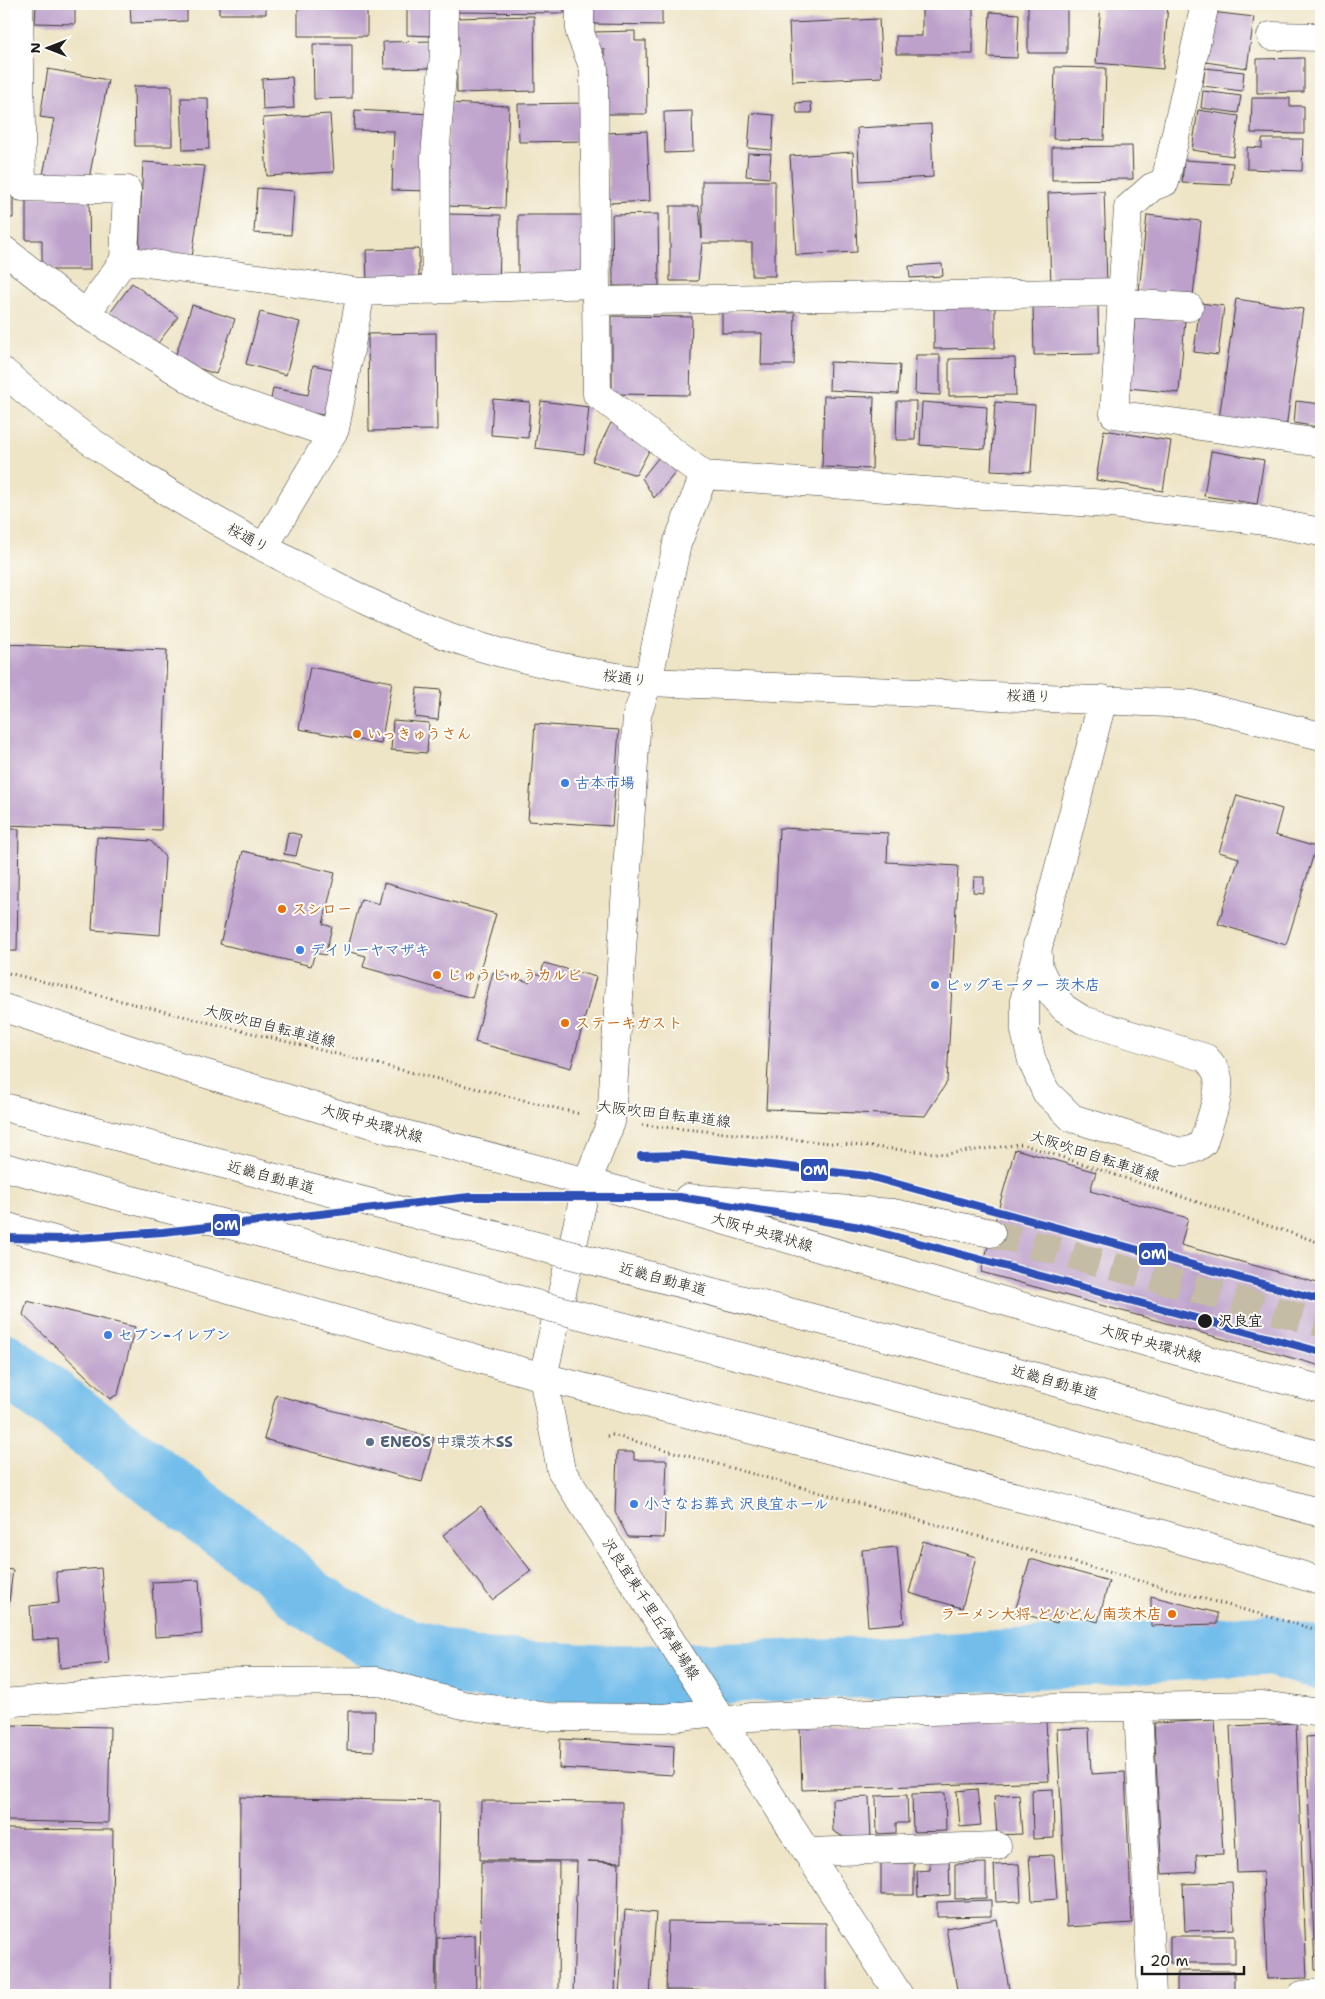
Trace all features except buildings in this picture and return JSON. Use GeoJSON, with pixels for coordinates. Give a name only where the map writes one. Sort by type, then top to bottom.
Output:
{"type":"FeatureCollection","features":[{"type":"Feature","properties":{"kind":"main road"},"geometry":{"type":"LineString","coordinates":[[19,4],[22,187],[127,190],[124,260],[86,314]]}},
{"type":"Feature","properties":{"kind":"main road"},"geometry":{"type":"LineString","coordinates":[[436,290],[435,156],[444,54],[444,4]]}},
{"type":"Feature","properties":{"kind":"main road"},"geometry":{"type":"LineString","coordinates":[[580,4],[580,33],[594,69],[597,394],[704,475],[1121,505],[1258,520],[1321,532]]}},
{"type":"Feature","properties":{"kind":"main road"},"geometry":{"type":"LineString","coordinates":[[1205,4],[1164,182],[1152,187],[1128,208],[1114,414],[1321,444]]}},
{"type":"Feature","properties":{"kind":"main road"},"geometry":{"type":"LineString","coordinates":[[1271,36],[1321,37]]}},
{"type":"Feature","properties":{"kind":"main road"},"geometry":{"type":"LineString","coordinates":[[4,250],[86,314],[212,393],[331,434]]}},
{"type":"Feature","properties":{"kind":"main road"},"geometry":{"type":"LineString","coordinates":[[124,260],[361,292],[436,290],[1122,298],[1189,307]]}},
{"type":"Feature","properties":{"kind":"main road"},"geometry":{"type":"LineString","coordinates":[[264,547],[335,428],[361,292]]}},
{"type":"Feature","properties":{"kind":"main road","name":"桜通り"},"geometry":{"type":"LineString","coordinates":[[4,372],[98,446],[195,510],[354,596],[453,638],[522,659],[593,674],[648,682],[1192,704],[1321,736]]}},
{"type":"Feature","properties":{"kind":"main road","name":"沢良宜東千里丘停車場線"},"geometry":{"type":"LineString","coordinates":[[704,475],[677,544],[648,682],[637,716],[611,1122],[587,1182],[543,1378],[561,1470],[899,1995]]}},
{"type":"Feature","properties":{"kind":"main road"},"geometry":{"type":"LineString","coordinates":[[1037,945],[1040,968],[1049,990],[1064,1008],[1083,1020],[1206,1058],[1213,1066],[1218,1075],[1217,1095],[1203,1143],[1197,1148],[1191,1151],[1176,1151],[1072,1118],[1046,1092],[1032,1061],[1025,1031],[1025,997],[1037,945],[1103,699]]}},
{"type":"Feature","properties":{"kind":"main road","name":"大阪中央環状線"},"geometry":{"type":"LineString","coordinates":[[4,1008],[180,1066],[392,1130],[632,1194],[1232,1367],[1321,1389]]}},
{"type":"Feature","properties":{"kind":"main road","name":"近畿自動車道"},"geometry":{"type":"LineString","coordinates":[[4,1107],[1008,1369],[1321,1456]]}},
{"type":"Feature","properties":{"kind":"main road"},"geometry":{"type":"LineString","coordinates":[[4,1167],[996,1422],[1321,1513]]}},
{"type":"Feature","properties":{"kind":"main road"},"geometry":{"type":"LineString","coordinates":[[632,1194],[893,1214],[992,1233]]}},
{"type":"Feature","properties":{"kind":"main road"},"geometry":{"type":"LineString","coordinates":[[4,1226],[543,1378],[1155,1532],[1321,1581]]}},
{"type":"Feature","properties":{"kind":"main road"},"geometry":{"type":"LineString","coordinates":[[4,1703],[236,1682],[377,1681],[463,1705],[549,1717],[664,1718],[716,1711],[760,1716],[990,1709],[1263,1705],[1321,1713]]}},
{"type":"Feature","properties":{"kind":"main road"},"geometry":{"type":"LineString","coordinates":[[1138,1707],[1152,1995]]}},
{"type":"Feature","properties":{"kind":"main road"},"geometry":{"type":"LineString","coordinates":[[807,1852],[997,1846]]}},
{"type":"Feature","properties":{"kind":"main road"},"geometry":{"type":"LineString","coordinates":[[1302,1995],[1321,1992]]}},
{"type":"Feature","properties":{"kind":"path","name":"大阪吹田自転車道線"},"geometry":{"type":"LineString","coordinates":[[4,972],[611,1122],[946,1154],[1022,1144],[1321,1243]]}},
{"type":"Feature","properties":{"kind":"path"},"geometry":{"type":"LineString","coordinates":[[606,1436],[612,1435],[1321,1631]]}},
{"type":"Feature","properties":{"kind":"waterway"},"geometry":{"type":"LineString","coordinates":[[4,1363],[280,1571],[308,1598],[369,1636],[470,1668],[620,1676],[883,1667],[1268,1645],[1321,1660]]}},
{"type":"Feature","properties":{"kind":"tunnel"},"geometry":{"type":"LineString","coordinates":[[991,1233],[1321,1323]]}},
{"type":"Feature","properties":{"kind":"transit line","name":"OM"},"geometry":{"type":"LineString","coordinates":[[641,1156],[682,1155],[868,1176],[1321,1300]]}},
{"type":"Feature","properties":{"kind":"transit line","name":"OM"},"geometry":{"type":"LineString","coordinates":[[4,1238],[63,1239],[163,1232],[469,1197],[680,1197],[860,1227],[1321,1352]]}},
{"type":"Feature","properties":{"kind":"place","name":"いっきゅうさん"},"geometry":{"type":"Point","coordinates":[357,734]}},
{"type":"Feature","properties":{"kind":"place","name":"古本市場"},"geometry":{"type":"Point","coordinates":[565,783]}},
{"type":"Feature","properties":{"kind":"place","name":"スシロー"},"geometry":{"type":"Point","coordinates":[282,909]}},
{"type":"Feature","properties":{"kind":"place","name":"デイリーヤマザキ"},"geometry":{"type":"Point","coordinates":[300,950]}},
{"type":"Feature","properties":{"kind":"place","name":"じゅうじゅうカルビ"},"geometry":{"type":"Point","coordinates":[437,975]}},
{"type":"Feature","properties":{"kind":"place","name":"ビッグモーター 茨木店"},"geometry":{"type":"Point","coordinates":[935,985]}},
{"type":"Feature","properties":{"kind":"place","name":"ステーキガスト"},"geometry":{"type":"Point","coordinates":[565,1023]}},
{"type":"Feature","properties":{"kind":"place","name":"沢良宜"},"geometry":{"type":"Point","coordinates":[1205,1321]}},
{"type":"Feature","properties":{"kind":"place","name":"セブン-イレブン"},"geometry":{"type":"Point","coordinates":[108,1335]}},
{"type":"Feature","properties":{"kind":"place","name":"ENEOS 中環茨木SS"},"geometry":{"type":"Point","coordinates":[370,1442]}},
{"type":"Feature","properties":{"kind":"place","name":"小さなお葬式 沢良宜ホール"},"geometry":{"type":"Point","coordinates":[634,1504]}},
{"type":"Feature","properties":{"kind":"place","name":"ラーメン大将 どんどん 南茨木店"},"geometry":{"type":"Point","coordinates":[1172,1614]}}]}
